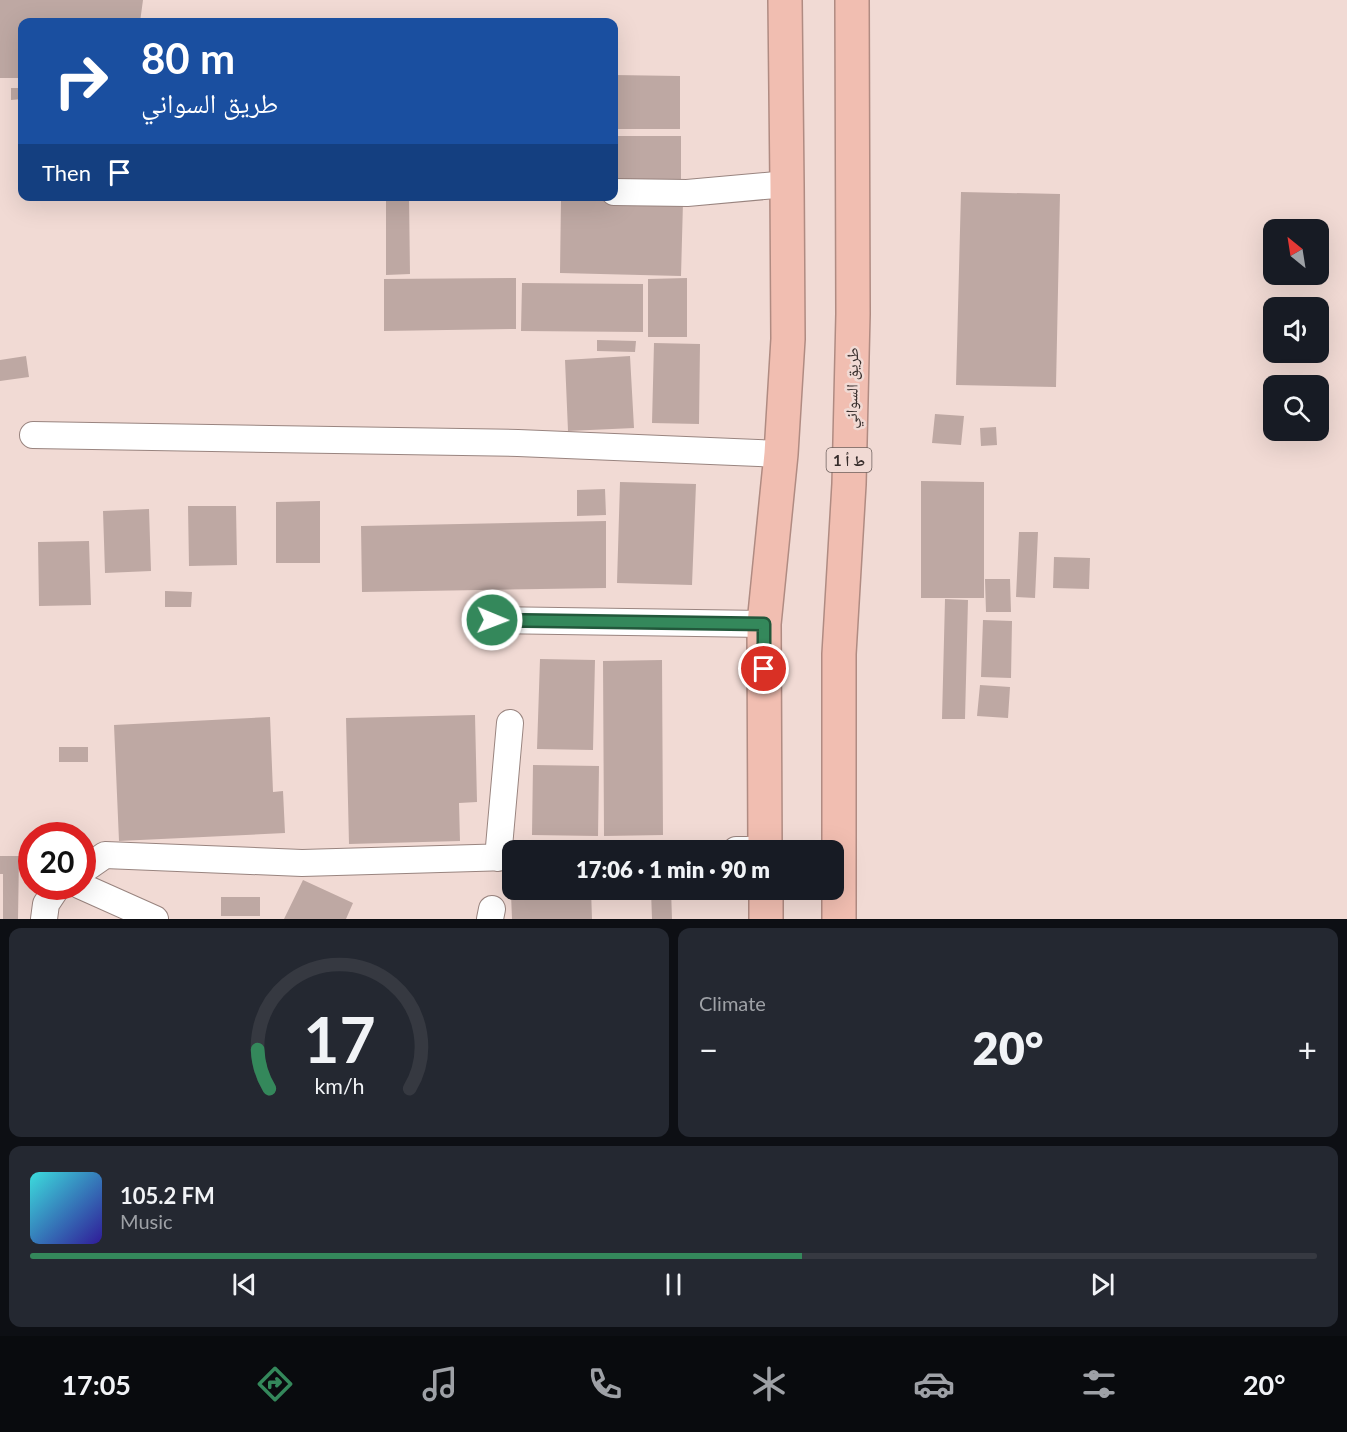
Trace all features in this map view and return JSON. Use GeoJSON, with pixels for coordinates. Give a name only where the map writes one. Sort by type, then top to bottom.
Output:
{"type":"FeatureCollection","features":[{"type":"Feature","properties":{"kind":"highway"},"geometry":{"type":"LineString","coordinates":[[755,840],[764,624],[781,454],[788,339],[784,0]]}},
{"type":"Feature","properties":{"kind":"highway","name":"طريق السواني"},"geometry":{"type":"LineString","coordinates":[[839,919],[839,654],[849,484],[853,314],[852,0]]}},
{"type":"Feature","properties":{"kind":"highway"},"geometry":{"type":"LineString","coordinates":[[766,900],[766,919]]}},
{"type":"Feature","properties":{"kind":"street"},"geometry":{"type":"LineString","coordinates":[[618,192],[687,193],[787,184]]}},
{"type":"Feature","properties":{"kind":"street"},"geometry":{"type":"LineString","coordinates":[[33,435],[507,443],[781,454]]}},
{"type":"Feature","properties":{"kind":"street"},"geometry":{"type":"LineString","coordinates":[[492,620],[764,624]]}},
{"type":"Feature","properties":{"kind":"street"},"geometry":{"type":"LineString","coordinates":[[507,840],[510,723]]}},
{"type":"Feature","properties":{"kind":"street"},"geometry":{"type":"LineString","coordinates":[[96,861],[105,855],[302,863],[502,857]]}},
{"type":"Feature","properties":{"kind":"street"},"geometry":{"type":"LineString","coordinates":[[96,893],[155,919]]}},
{"type":"Feature","properties":{"kind":"street"},"geometry":{"type":"LineString","coordinates":[[44,919],[49,900]]}},
{"type":"Feature","properties":{"kind":"building"},"geometry":{"type":"Polygon","coordinates":[[[0,0],[143,0],[141,18],[18,18],[18,78],[0,78],[0,0]]]}},
{"type":"Feature","properties":{"kind":"building"},"geometry":{"type":"Polygon","coordinates":[[[618,75],[680,76],[680,129],[618,129],[618,75]]]}},
{"type":"Feature","properties":{"kind":"building"},"geometry":{"type":"Polygon","coordinates":[[[11,88],[18,88],[18,99],[11,100],[11,88]]]}},
{"type":"Feature","properties":{"kind":"building"},"geometry":{"type":"Polygon","coordinates":[[[618,136],[681,136],[681,186],[618,186],[618,136]]]}},
{"type":"Feature","properties":{"kind":"building"},"geometry":{"type":"Polygon","coordinates":[[[961,192],[1060,194],[1056,387],[956,385],[961,192]]]}},
{"type":"Feature","properties":{"kind":"building"},"geometry":{"type":"Polygon","coordinates":[[[386,201],[409,201],[410,274],[386,275],[386,201]]]}},
{"type":"Feature","properties":{"kind":"building"},"geometry":{"type":"Polygon","coordinates":[[[561,201],[683,202],[681,276],[560,273],[561,201]]]}},
{"type":"Feature","properties":{"kind":"building"},"geometry":{"type":"Polygon","coordinates":[[[516,278],[516,329],[384,331],[384,279],[516,278]]]}},
{"type":"Feature","properties":{"kind":"building"},"geometry":{"type":"Polygon","coordinates":[[[687,278],[687,337],[648,337],[648,279],[687,278]]]}},
{"type":"Feature","properties":{"kind":"building"},"geometry":{"type":"Polygon","coordinates":[[[522,283],[643,284],[643,332],[521,331],[522,283]]]}},
{"type":"Feature","properties":{"kind":"building"},"geometry":{"type":"Polygon","coordinates":[[[597,340],[636,341],[635,352],[597,351],[597,340]]]}},
{"type":"Feature","properties":{"kind":"building"},"geometry":{"type":"Polygon","coordinates":[[[654,343],[700,344],[699,424],[652,423],[654,343]]]}},
{"type":"Feature","properties":{"kind":"building"},"geometry":{"type":"Polygon","coordinates":[[[26,356],[29,377],[0,381],[0,360],[26,356]]]}},
{"type":"Feature","properties":{"kind":"building"},"geometry":{"type":"Polygon","coordinates":[[[630,356],[634,428],[568,431],[565,360],[630,356]]]}},
{"type":"Feature","properties":{"kind":"building"},"geometry":{"type":"Polygon","coordinates":[[[935,414],[964,416],[961,445],[932,443],[935,414]]]}},
{"type":"Feature","properties":{"kind":"building"},"geometry":{"type":"Polygon","coordinates":[[[996,427],[997,445],[981,446],[980,428],[996,427]]]}},
{"type":"Feature","properties":{"kind":"building"},"geometry":{"type":"Polygon","coordinates":[[[921,481],[984,482],[984,598],[921,598],[921,481]]]}},
{"type":"Feature","properties":{"kind":"building"},"geometry":{"type":"Polygon","coordinates":[[[620,482],[696,484],[692,585],[617,583],[620,482]]]}},
{"type":"Feature","properties":{"kind":"building"},"geometry":{"type":"Polygon","coordinates":[[[605,489],[606,515],[577,516],[577,490],[605,489]]]}},
{"type":"Feature","properties":{"kind":"building"},"geometry":{"type":"Polygon","coordinates":[[[320,501],[320,563],[276,563],[276,502],[320,501]]]}},
{"type":"Feature","properties":{"kind":"building"},"geometry":{"type":"Polygon","coordinates":[[[188,506],[236,506],[237,565],[189,566],[188,506]]]}},
{"type":"Feature","properties":{"kind":"building"},"geometry":{"type":"Polygon","coordinates":[[[149,509],[151,571],[105,573],[103,511],[149,509]]]}},
{"type":"Feature","properties":{"kind":"building"},"geometry":{"type":"Polygon","coordinates":[[[606,521],[606,588],[362,592],[361,526],[606,521]]]}},
{"type":"Feature","properties":{"kind":"building"},"geometry":{"type":"Polygon","coordinates":[[[1019,532],[1038,532],[1035,598],[1016,597],[1019,532]]]}},
{"type":"Feature","properties":{"kind":"building"},"geometry":{"type":"Polygon","coordinates":[[[89,541],[91,605],[39,606],[38,542],[89,541]]]}},
{"type":"Feature","properties":{"kind":"building"},"geometry":{"type":"Polygon","coordinates":[[[1054,557],[1090,558],[1089,589],[1053,588],[1054,557]]]}},
{"type":"Feature","properties":{"kind":"building"},"geometry":{"type":"Polygon","coordinates":[[[985,579],[1010,579],[1011,612],[986,612],[985,579]]]}},
{"type":"Feature","properties":{"kind":"building"},"geometry":{"type":"Polygon","coordinates":[[[165,591],[192,592],[191,607],[165,607],[165,591]]]}},
{"type":"Feature","properties":{"kind":"building"},"geometry":{"type":"Polygon","coordinates":[[[945,599],[968,600],[965,719],[942,719],[945,599]]]}},
{"type":"Feature","properties":{"kind":"building"},"geometry":{"type":"Polygon","coordinates":[[[983,620],[1012,621],[1011,678],[981,677],[983,620]]]}},
{"type":"Feature","properties":{"kind":"building"},"geometry":{"type":"Polygon","coordinates":[[[540,659],[595,660],[593,750],[537,749],[540,659]]]}},
{"type":"Feature","properties":{"kind":"building"},"geometry":{"type":"Polygon","coordinates":[[[662,660],[663,835],[604,836],[603,661],[662,660]]]}},
{"type":"Feature","properties":{"kind":"building"},"geometry":{"type":"Polygon","coordinates":[[[980,685],[1010,687],[1008,718],[977,716],[980,685]]]}},
{"type":"Feature","properties":{"kind":"building"},"geometry":{"type":"Polygon","coordinates":[[[475,715],[477,802],[459,803],[460,841],[349,844],[346,718],[475,715]]]}},
{"type":"Feature","properties":{"kind":"building"},"geometry":{"type":"Polygon","coordinates":[[[270,717],[273,792],[283,791],[285,833],[119,841],[114,725],[270,717]]]}},
{"type":"Feature","properties":{"kind":"building"},"geometry":{"type":"Polygon","coordinates":[[[59,747],[88,747],[88,762],[59,762],[59,747]]]}},
{"type":"Feature","properties":{"kind":"building"},"geometry":{"type":"Polygon","coordinates":[[[533,765],[599,766],[598,836],[532,835],[533,765]]]}},
{"type":"Feature","properties":{"kind":"building"},"geometry":{"type":"Polygon","coordinates":[[[0,856],[18,856],[18,919],[3,919],[3,874],[0,874],[0,856]]]}},
{"type":"Feature","properties":{"kind":"building"},"geometry":{"type":"Polygon","coordinates":[[[303,880],[353,903],[346,919],[284,919],[303,880]]]}},
{"type":"Feature","properties":{"kind":"building"},"geometry":{"type":"Polygon","coordinates":[[[221,897],[260,897],[260,916],[221,916],[221,897]]]}},
{"type":"Feature","properties":{"kind":"building"},"geometry":{"type":"Polygon","coordinates":[[[511,900],[591,900],[592,919],[512,919],[511,900]]]}},
{"type":"Feature","properties":{"kind":"building"},"geometry":{"type":"Polygon","coordinates":[[[651,900],[671,900],[672,919],[652,919],[651,900]]]}},
{"type":"Feature","properties":{"kind":"route"},"geometry":{"type":"LineString","coordinates":[[492,620],[764,624],[764,669]]}}]}
